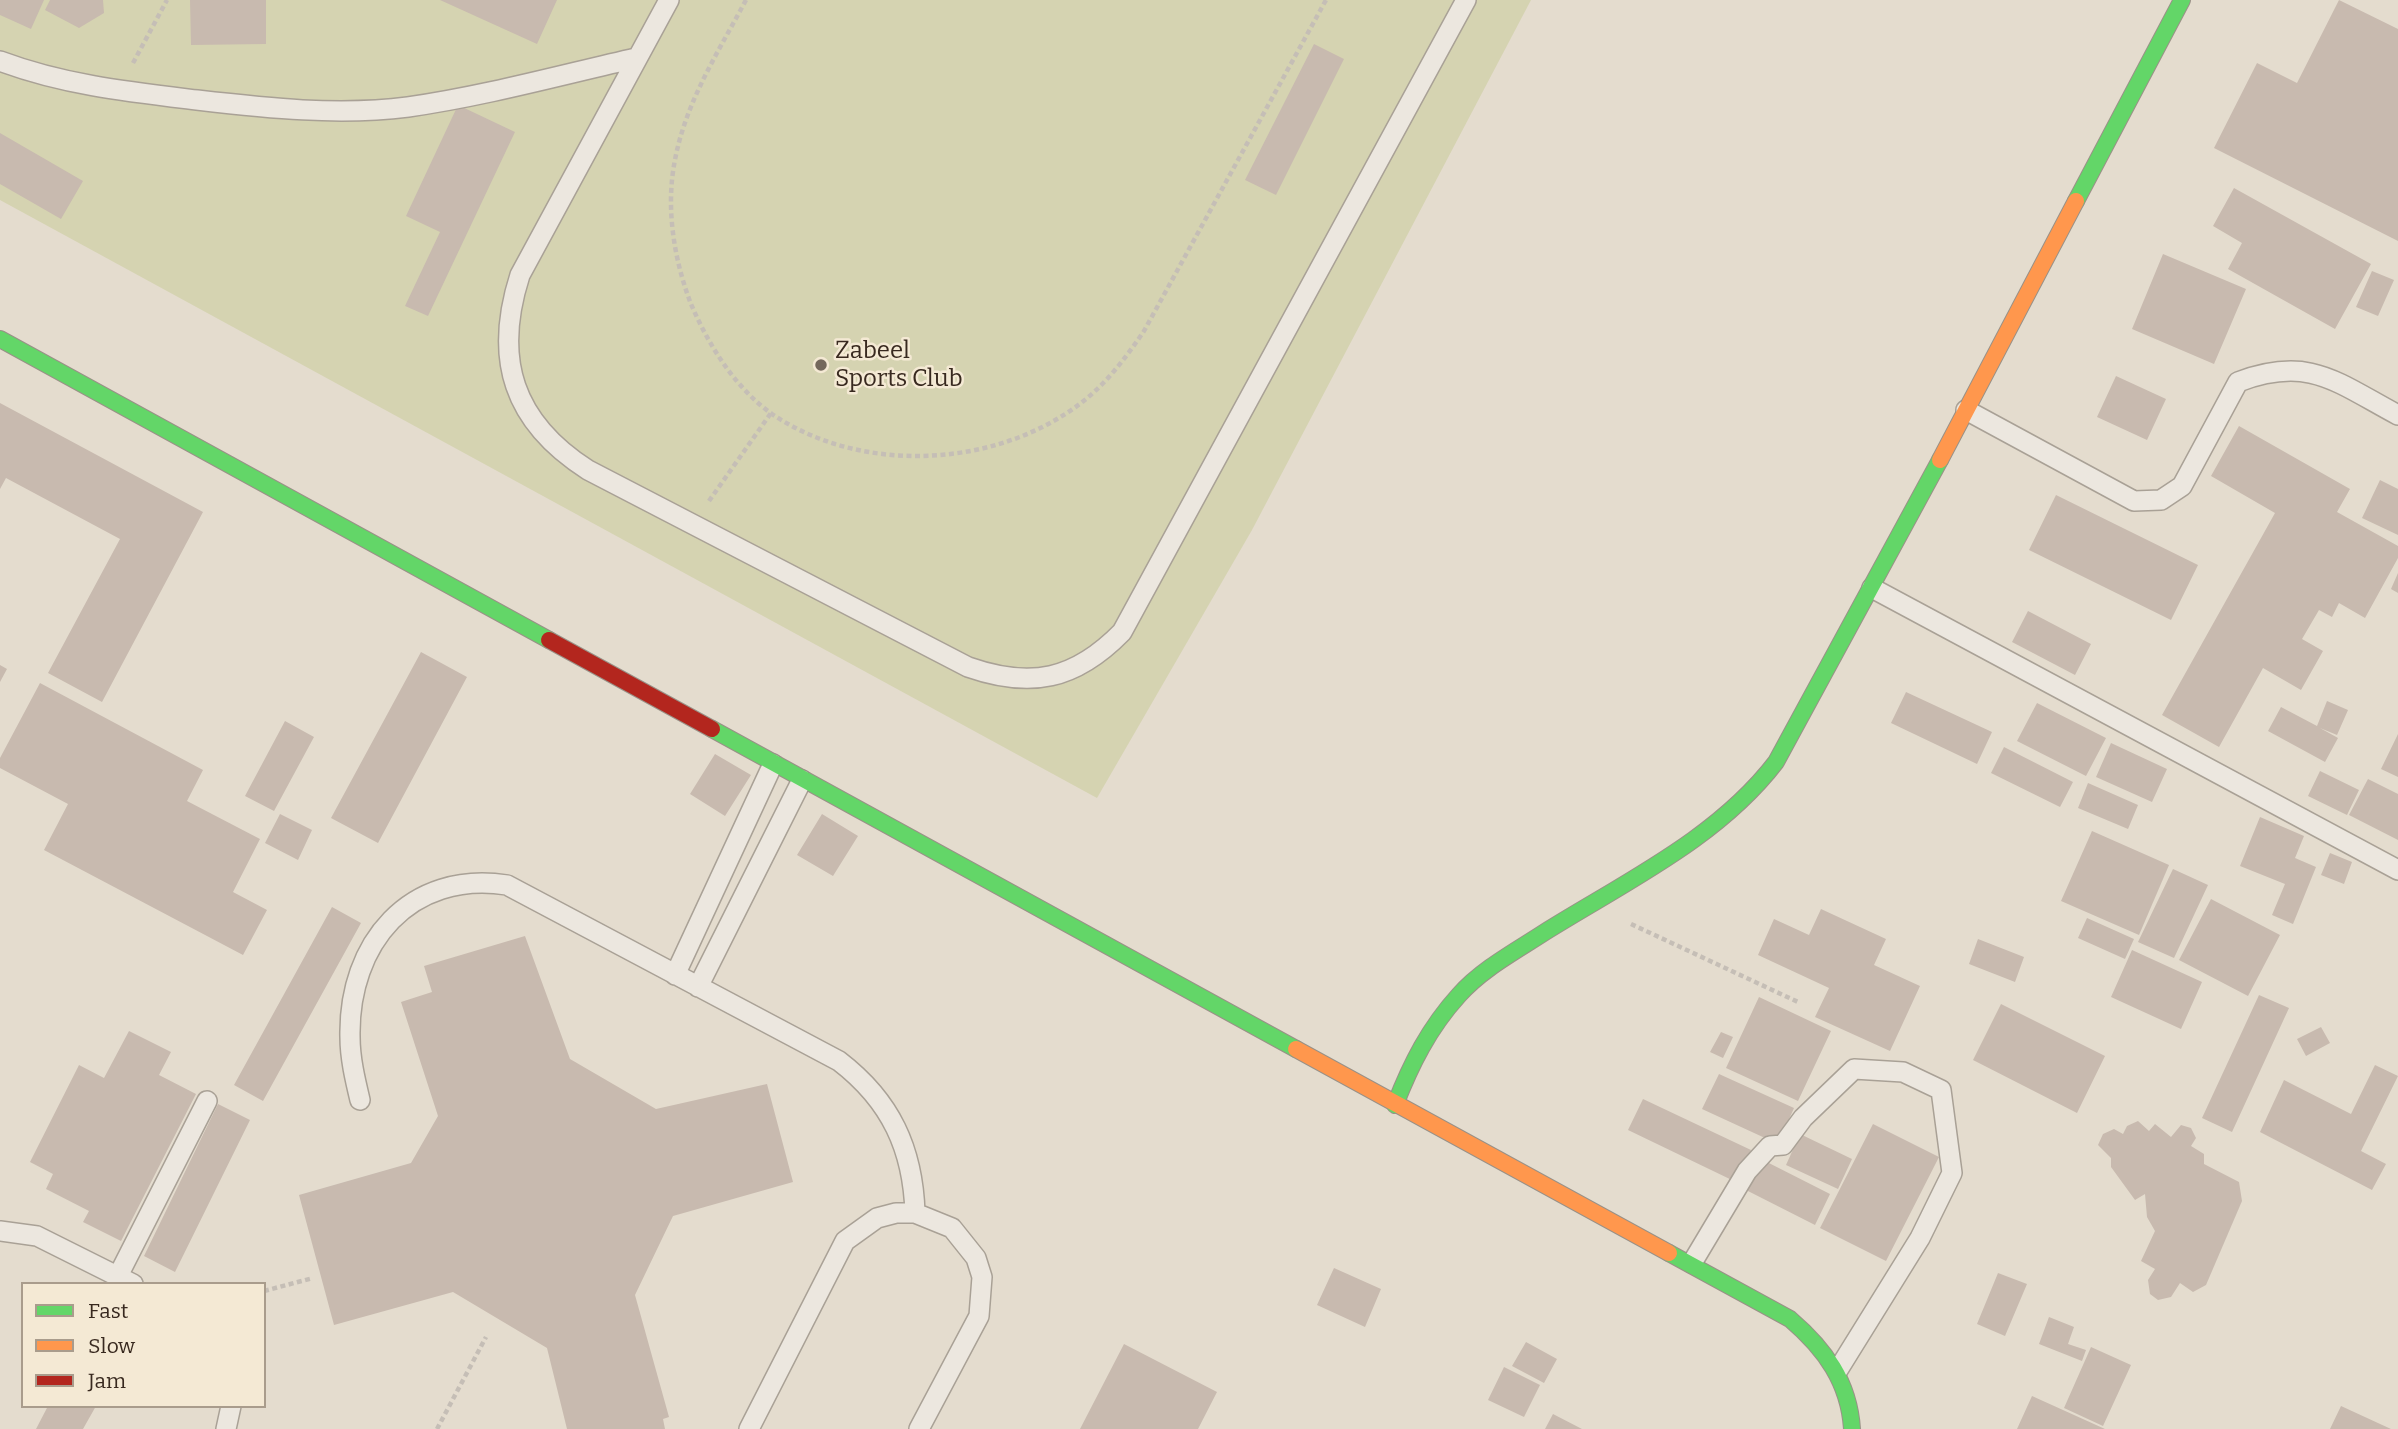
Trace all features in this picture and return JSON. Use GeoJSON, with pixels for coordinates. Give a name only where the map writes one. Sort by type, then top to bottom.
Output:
{"type":"FeatureCollection","features":[{"type":"Feature","properties":{"kind":"street"},"geometry":{"type":"LineString","coordinates":[[1395,1105],[1410,1065],[1424,1039],[1460,993],[1506,957],[1705,832],[1756,788],[1794,733],[2182,0]]}},
{"type":"Feature","properties":{"kind":"street"},"geometry":{"type":"LineString","coordinates":[[0,339],[1790,1319],[1810,1334],[1838,1370],[1848,1399],[1852,1429]]}},
{"type":"Feature","properties":{"kind":"lane"},"geometry":{"type":"LineString","coordinates":[[669,0],[520,275],[510,306],[506,339],[521,401],[538,429],[561,453],[968,667],[995,676],[1023,680],[1051,677],[1078,668],[1102,652],[1122,632],[1466,0]]}},
{"type":"Feature","properties":{"kind":"lane"},"geometry":{"type":"LineString","coordinates":[[0,61],[61,80],[117,91],[255,107],[356,111],[457,98],[636,58]]}},
{"type":"Feature","properties":{"kind":"lane"},"geometry":{"type":"LineString","coordinates":[[1966,410],[2134,500],[2161,500],[2182,486],[2238,382],[2259,374],[2279,369],[2317,372],[2398,415]]}},
{"type":"Feature","properties":{"kind":"lane"},"geometry":{"type":"LineString","coordinates":[[1872,588],[2398,870]]}},
{"type":"Feature","properties":{"kind":"lane"},"geometry":{"type":"LineString","coordinates":[[675,975],[773,764]]}},
{"type":"Feature","properties":{"kind":"lane"},"geometry":{"type":"LineString","coordinates":[[698,987],[802,780]]}},
{"type":"Feature","properties":{"kind":"lane"},"geometry":{"type":"LineString","coordinates":[[360,1100],[350,1035],[353,1002],[362,969],[391,919],[411,902],[432,890],[457,883],[482,881],[507,885],[839,1061],[868,1086],[891,1116],[903,1139],[910,1163],[915,1213]]}},
{"type":"Feature","properties":{"kind":"lane"},"geometry":{"type":"LineString","coordinates":[[1692,1263],[1747,1171],[1770,1146],[1783,1146],[1803,1118],[1854,1069],[1903,1072],[1941,1090],[1952,1173],[1920,1238],[1838,1370]]}},
{"type":"Feature","properties":{"kind":"lane"},"geometry":{"type":"LineString","coordinates":[[0,1231],[37,1236],[125,1280],[207,1101]]}},
{"type":"Feature","properties":{"kind":"lane"},"geometry":{"type":"LineString","coordinates":[[749,1429],[845,1241],[859,1227],[877,1218],[915,1213],[952,1228],[965,1241],[976,1258],[982,1287],[979,1316],[919,1429]]}},
{"type":"Feature","properties":{"kind":"lane"},"geometry":{"type":"LineString","coordinates":[[226,1429],[231,1408]]}},
{"type":"Feature","properties":{"kind":"path"},"geometry":{"type":"LineString","coordinates":[[117,91],[167,0]]}},
{"type":"Feature","properties":{"kind":"path"},"geometry":{"type":"LineString","coordinates":[[746,0],[688,107],[672,181],[671,218],[676,256],[701,326],[743,387],[771,413],[800,429],[853,448],[897,456],[963,452],[1027,434],[1085,399],[1110,376],[1144,331],[1326,0]]}},
{"type":"Feature","properties":{"kind":"path"},"geometry":{"type":"LineString","coordinates":[[693,524],[771,413]]}},
{"type":"Feature","properties":{"kind":"path"},"geometry":{"type":"LineString","coordinates":[[1589,904],[1798,1002]]}},
{"type":"Feature","properties":{"kind":"path"},"geometry":{"type":"LineString","coordinates":[[266,1290],[313,1278]]}},
{"type":"Feature","properties":{"kind":"path"},"geometry":{"type":"LineString","coordinates":[[437,1429],[486,1338]]}},
{"type":"Feature","properties":{"kind":"shaded area","name":"Zabeel Sports Club"},"geometry":{"type":"Polygon","coordinates":[[[0,0],[1531,0],[1252,530],[1097,798],[0,200],[0,0]]]}},
{"type":"Feature","properties":{"kind":"building"},"geometry":{"type":"Polygon","coordinates":[[[0,0],[44,0],[31,29],[0,15],[0,0]]]}},
{"type":"Feature","properties":{"kind":"building"},"geometry":{"type":"Polygon","coordinates":[[[50,0],[103,0],[104,13],[79,28],[45,10],[50,0]]]}},
{"type":"Feature","properties":{"kind":"building"},"geometry":{"type":"Polygon","coordinates":[[[190,0],[266,0],[266,44],[191,45],[190,0]]]}},
{"type":"Feature","properties":{"kind":"building"},"geometry":{"type":"Polygon","coordinates":[[[440,0],[557,0],[537,44],[440,0]]]}},
{"type":"Feature","properties":{"kind":"building"},"geometry":{"type":"Polygon","coordinates":[[[2339,0],[2398,29],[2398,241],[2214,148],[2257,63],[2297,83],[2339,0]]]}},
{"type":"Feature","properties":{"kind":"building"},"geometry":{"type":"Polygon","coordinates":[[[1314,44],[1344,59],[1276,195],[1245,180],[1314,44]]]}},
{"type":"Feature","properties":{"kind":"building"},"geometry":{"type":"Polygon","coordinates":[[[458,105],[515,132],[428,316],[405,306],[440,232],[406,216],[458,105]]]}},
{"type":"Feature","properties":{"kind":"building"},"geometry":{"type":"Polygon","coordinates":[[[0,133],[83,181],[61,219],[0,184],[0,133]]]}},
{"type":"Feature","properties":{"kind":"building"},"geometry":{"type":"Polygon","coordinates":[[[2234,188],[2371,264],[2335,329],[2228,269],[2242,243],[2213,226],[2234,188]]]}},
{"type":"Feature","properties":{"kind":"building"},"geometry":{"type":"Polygon","coordinates":[[[2163,254],[2246,289],[2214,364],[2132,329],[2163,254]]]}},
{"type":"Feature","properties":{"kind":"building"},"geometry":{"type":"Polygon","coordinates":[[[2372,271],[2394,280],[2378,316],[2356,307],[2372,271]]]}},
{"type":"Feature","properties":{"kind":"building"},"geometry":{"type":"Polygon","coordinates":[[[2116,376],[2166,399],[2147,440],[2097,417],[2116,376]]]}},
{"type":"Feature","properties":{"kind":"building"},"geometry":{"type":"Polygon","coordinates":[[[0,403],[203,512],[102,702],[48,673],[120,539],[6,478],[0,489],[0,403]]]}},
{"type":"Feature","properties":{"kind":"building"},"geometry":{"type":"Polygon","coordinates":[[[2239,426],[2350,489],[2337,512],[2398,546],[2398,558],[2365,618],[2339,603],[2332,617],[2319,610],[2302,639],[2323,651],[2301,690],[2263,668],[2219,747],[2162,715],[2275,513],[2211,476],[2239,426]]]}},
{"type":"Feature","properties":{"kind":"building"},"geometry":{"type":"Polygon","coordinates":[[[2380,480],[2398,489],[2398,535],[2362,518],[2380,480]]]}},
{"type":"Feature","properties":{"kind":"building"},"geometry":{"type":"Polygon","coordinates":[[[2056,495],[2198,565],[2171,620],[2029,550],[2056,495]]]}},
{"type":"Feature","properties":{"kind":"building"},"geometry":{"type":"Polygon","coordinates":[[[2398,573],[2398,593],[2391,589],[2398,573]]]}},
{"type":"Feature","properties":{"kind":"building"},"geometry":{"type":"Polygon","coordinates":[[[2028,611],[2091,644],[2075,675],[2012,642],[2028,611]]]}},
{"type":"Feature","properties":{"kind":"building"},"geometry":{"type":"Polygon","coordinates":[[[421,652],[467,677],[378,843],[331,818],[421,652]]]}},
{"type":"Feature","properties":{"kind":"building"},"geometry":{"type":"Polygon","coordinates":[[[0,665],[7,669],[0,682],[0,665]]]}},
{"type":"Feature","properties":{"kind":"building"},"geometry":{"type":"Polygon","coordinates":[[[40,683],[203,770],[187,801],[260,839],[233,892],[267,910],[243,955],[44,850],[68,804],[0,768],[0,758],[40,683]]]}},
{"type":"Feature","properties":{"kind":"building"},"geometry":{"type":"Polygon","coordinates":[[[1906,692],[1992,732],[1977,764],[1891,723],[1906,692]]]}},
{"type":"Feature","properties":{"kind":"building"},"geometry":{"type":"Polygon","coordinates":[[[2327,701],[2348,710],[2337,735],[2320,728],[2338,738],[2325,762],[2268,731],[2281,707],[2317,726],[2327,701]]]}},
{"type":"Feature","properties":{"kind":"building"},"geometry":{"type":"Polygon","coordinates":[[[2037,703],[2106,738],[2086,776],[2017,741],[2037,703]]]}},
{"type":"Feature","properties":{"kind":"building"},"geometry":{"type":"Polygon","coordinates":[[[285,721],[314,737],[274,811],[245,796],[285,721]]]}},
{"type":"Feature","properties":{"kind":"building"},"geometry":{"type":"Polygon","coordinates":[[[2398,734],[2398,777],[2381,769],[2398,734]]]}},
{"type":"Feature","properties":{"kind":"building"},"geometry":{"type":"Polygon","coordinates":[[[2111,743],[2167,769],[2152,802],[2096,777],[2111,743]]]}},
{"type":"Feature","properties":{"kind":"building"},"geometry":{"type":"Polygon","coordinates":[[[2004,747],[2073,782],[2060,807],[1991,773],[2004,747]]]}},
{"type":"Feature","properties":{"kind":"building"},"geometry":{"type":"Polygon","coordinates":[[[715,754],[751,775],[725,816],[690,794],[715,754]]]}},
{"type":"Feature","properties":{"kind":"building"},"geometry":{"type":"Polygon","coordinates":[[[2320,771],[2359,790],[2347,815],[2308,796],[2320,771]]]}},
{"type":"Feature","properties":{"kind":"building"},"geometry":{"type":"Polygon","coordinates":[[[2368,779],[2398,794],[2398,840],[2349,815],[2368,779]]]}},
{"type":"Feature","properties":{"kind":"building"},"geometry":{"type":"Polygon","coordinates":[[[2088,783],[2138,805],[2128,829],[2078,808],[2088,783]]]}},
{"type":"Feature","properties":{"kind":"building"},"geometry":{"type":"Polygon","coordinates":[[[280,814],[312,830],[298,860],[265,843],[280,814]]]}},
{"type":"Feature","properties":{"kind":"building"},"geometry":{"type":"Polygon","coordinates":[[[822,814],[858,836],[833,876],[797,855],[822,814]]]}},
{"type":"Feature","properties":{"kind":"building"},"geometry":{"type":"Polygon","coordinates":[[[2260,817],[2304,836],[2295,858],[2316,867],[2293,924],[2272,915],[2285,884],[2240,866],[2260,817]]]}},
{"type":"Feature","properties":{"kind":"building"},"geometry":{"type":"Polygon","coordinates":[[[2092,831],[2169,865],[2139,935],[2061,901],[2092,831]]]}},
{"type":"Feature","properties":{"kind":"building"},"geometry":{"type":"Polygon","coordinates":[[[2330,853],[2352,862],[2344,884],[2321,875],[2330,853]]]}},
{"type":"Feature","properties":{"kind":"building"},"geometry":{"type":"Polygon","coordinates":[[[2173,869],[2208,885],[2174,958],[2138,942],[2173,869]]]}},
{"type":"Feature","properties":{"kind":"building"},"geometry":{"type":"Polygon","coordinates":[[[2211,899],[2280,935],[2248,996],[2179,960],[2211,899]]]}},
{"type":"Feature","properties":{"kind":"building"},"geometry":{"type":"Polygon","coordinates":[[[332,907],[361,923],[263,1101],[234,1085],[332,907]]]}},
{"type":"Feature","properties":{"kind":"building"},"geometry":{"type":"Polygon","coordinates":[[[1821,909],[1886,939],[1874,965],[1920,986],[1890,1051],[1815,1017],[1829,988],[1758,955],[1774,919],[1809,935],[1821,909]]]}},
{"type":"Feature","properties":{"kind":"building"},"geometry":{"type":"Polygon","coordinates":[[[2087,918],[2134,939],[2125,959],[2078,938],[2087,918]]]}},
{"type":"Feature","properties":{"kind":"building"},"geometry":{"type":"Polygon","coordinates":[[[525,936],[570,1059],[656,1109],[767,1084],[793,1182],[673,1216],[635,1295],[669,1417],[663,1419],[665,1429],[567,1429],[547,1348],[453,1292],[334,1325],[299,1195],[411,1163],[438,1116],[401,1002],[432,992],[424,966],[525,936]]]}},
{"type":"Feature","properties":{"kind":"building"},"geometry":{"type":"Polygon","coordinates":[[[1978,939],[2024,957],[2015,982],[1969,964],[1978,939]]]}},
{"type":"Feature","properties":{"kind":"building"},"geometry":{"type":"Polygon","coordinates":[[[2132,950],[2202,982],[2181,1029],[2111,997],[2132,950]]]}},
{"type":"Feature","properties":{"kind":"building"},"geometry":{"type":"Polygon","coordinates":[[[2259,995],[2289,1008],[2232,1132],[2202,1118],[2259,995]]]}},
{"type":"Feature","properties":{"kind":"building"},"geometry":{"type":"Polygon","coordinates":[[[1759,997],[1831,1031],[1798,1101],[1726,1068],[1759,997]]]}},
{"type":"Feature","properties":{"kind":"building"},"geometry":{"type":"Polygon","coordinates":[[[2001,1004],[2105,1056],[2077,1113],[1973,1060],[2001,1004]]]}},
{"type":"Feature","properties":{"kind":"building"},"geometry":{"type":"Polygon","coordinates":[[[2321,1027],[2330,1043],[2306,1056],[2297,1039],[2321,1027]]]}},
{"type":"Feature","properties":{"kind":"building"},"geometry":{"type":"Polygon","coordinates":[[[129,1031],[171,1052],[159,1075],[196,1094],[121,1241],[83,1222],[89,1211],[46,1189],[53,1174],[30,1162],[79,1065],[104,1078],[129,1031]]]}},
{"type":"Feature","properties":{"kind":"building"},"geometry":{"type":"Polygon","coordinates":[[[1721,1032],[1733,1037],[1723,1058],[1710,1052],[1721,1032]]]}},
{"type":"Feature","properties":{"kind":"building"},"geometry":{"type":"Polygon","coordinates":[[[2375,1065],[2398,1076],[2361,1151],[2386,1164],[2372,1190],[2260,1132],[2284,1080],[2351,1114],[2375,1065]]]}},
{"type":"Feature","properties":{"kind":"building"},"geometry":{"type":"Polygon","coordinates":[[[1719,1074],[1794,1108],[1778,1144],[1702,1109],[1719,1074]]]}},
{"type":"Feature","properties":{"kind":"building"},"geometry":{"type":"Polygon","coordinates":[[[1643,1099],[1751,1150],[1736,1182],[1628,1130],[1643,1099]]]}},
{"type":"Feature","properties":{"kind":"building"},"geometry":{"type":"Polygon","coordinates":[[[218,1104],[250,1120],[175,1272],[144,1256],[218,1104]]]}},
{"type":"Feature","properties":{"kind":"building"},"geometry":{"type":"Polygon","coordinates":[[[2138,1121],[2149,1131],[2155,1124],[2171,1137],[2181,1125],[2191,1128],[2196,1138],[2191,1146],[2204,1154],[2204,1164],[2239,1182],[2242,1201],[2206,1285],[2193,1292],[2180,1283],[2171,1297],[2158,1300],[2150,1294],[2148,1280],[2155,1269],[2141,1261],[2155,1231],[2147,1217],[2145,1194],[2135,1200],[2111,1167],[2111,1158],[2098,1145],[2103,1134],[2114,1129],[2123,1134],[2127,1126],[2138,1121]]]}},
{"type":"Feature","properties":{"kind":"building"},"geometry":{"type":"Polygon","coordinates":[[[1873,1124],[1939,1157],[1886,1261],[1820,1228],[1873,1124]]]}},
{"type":"Feature","properties":{"kind":"building"},"geometry":{"type":"Polygon","coordinates":[[[1800,1134],[1852,1159],[1838,1189],[1786,1165],[1800,1134]]]}},
{"type":"Feature","properties":{"kind":"building"},"geometry":{"type":"Polygon","coordinates":[[[1759,1158],[1830,1194],[1815,1225],[1744,1189],[1759,1158]]]}},
{"type":"Feature","properties":{"kind":"building"},"geometry":{"type":"Polygon","coordinates":[[[1334,1268],[1381,1289],[1365,1327],[1317,1305],[1334,1268]]]}},
{"type":"Feature","properties":{"kind":"building"},"geometry":{"type":"Polygon","coordinates":[[[1998,1273],[2027,1284],[2005,1336],[1977,1324],[1998,1273]]]}},
{"type":"Feature","properties":{"kind":"building"},"geometry":{"type":"Polygon","coordinates":[[[2049,1317],[2074,1327],[2068,1344],[2086,1350],[2082,1361],[2039,1344],[2049,1317]]]}},
{"type":"Feature","properties":{"kind":"building"},"geometry":{"type":"Polygon","coordinates":[[[1526,1342],[1557,1359],[1544,1383],[1512,1366],[1526,1342]]]}},
{"type":"Feature","properties":{"kind":"building"},"geometry":{"type":"Polygon","coordinates":[[[1124,1344],[1217,1392],[1198,1429],[1080,1429],[1124,1344]]]}},
{"type":"Feature","properties":{"kind":"building"},"geometry":{"type":"Polygon","coordinates":[[[2091,1347],[2131,1365],[2103,1426],[2064,1408],[2091,1347]]]}},
{"type":"Feature","properties":{"kind":"building"},"geometry":{"type":"Polygon","coordinates":[[[1504,1367],[1540,1385],[1524,1417],[1488,1400],[1504,1367]]]}},
{"type":"Feature","properties":{"kind":"building"},"geometry":{"type":"Polygon","coordinates":[[[2032,1396],[2105,1429],[2017,1429],[2032,1396]]]}},
{"type":"Feature","properties":{"kind":"building"},"geometry":{"type":"Polygon","coordinates":[[[2341,1406],[2391,1429],[2330,1429],[2341,1406]]]}},
{"type":"Feature","properties":{"kind":"building"},"geometry":{"type":"Polygon","coordinates":[[[47,1408],[95,1408],[83,1429],[36,1429],[47,1408]]]}},
{"type":"Feature","properties":{"kind":"building"},"geometry":{"type":"Polygon","coordinates":[[[1553,1414],[1582,1429],[1545,1429],[1553,1414]]]}},
{"type":"Feature","properties":{"kind":"traffic: fast"},"geometry":{"type":"LineString","coordinates":[[2076,201],[2182,0]]}},
{"type":"Feature","properties":{"kind":"traffic: fast"},"geometry":{"type":"LineString","coordinates":[[0,339],[549,640]]}},
{"type":"Feature","properties":{"kind":"traffic: fast"},"geometry":{"type":"LineString","coordinates":[[1395,1105],[1414,1061],[1430,1033],[1468,986],[1511,953],[1699,836],[1727,814],[1776,762],[1940,460]]}},
{"type":"Feature","properties":{"kind":"traffic: fast"},"geometry":{"type":"LineString","coordinates":[[712,729],[1296,1049]]}},
{"type":"Feature","properties":{"kind":"traffic: fast"},"geometry":{"type":"LineString","coordinates":[[1669,1253],[1790,1319],[1803,1330],[1824,1355],[1840,1381],[1846,1396],[1852,1429]]}},
{"type":"Feature","properties":{"kind":"traffic: slow"},"geometry":{"type":"LineString","coordinates":[[1940,460],[2076,201]]}},
{"type":"Feature","properties":{"kind":"traffic: slow"},"geometry":{"type":"LineString","coordinates":[[1296,1049],[1669,1253]]}},
{"type":"Feature","properties":{"kind":"traffic: jam"},"geometry":{"type":"LineString","coordinates":[[549,640],[712,729]]}},
{"type":"Feature","properties":{"kind":"place","name":"Zabeel Sports Club"},"geometry":{"type":"Point","coordinates":[821,365]}}]}
